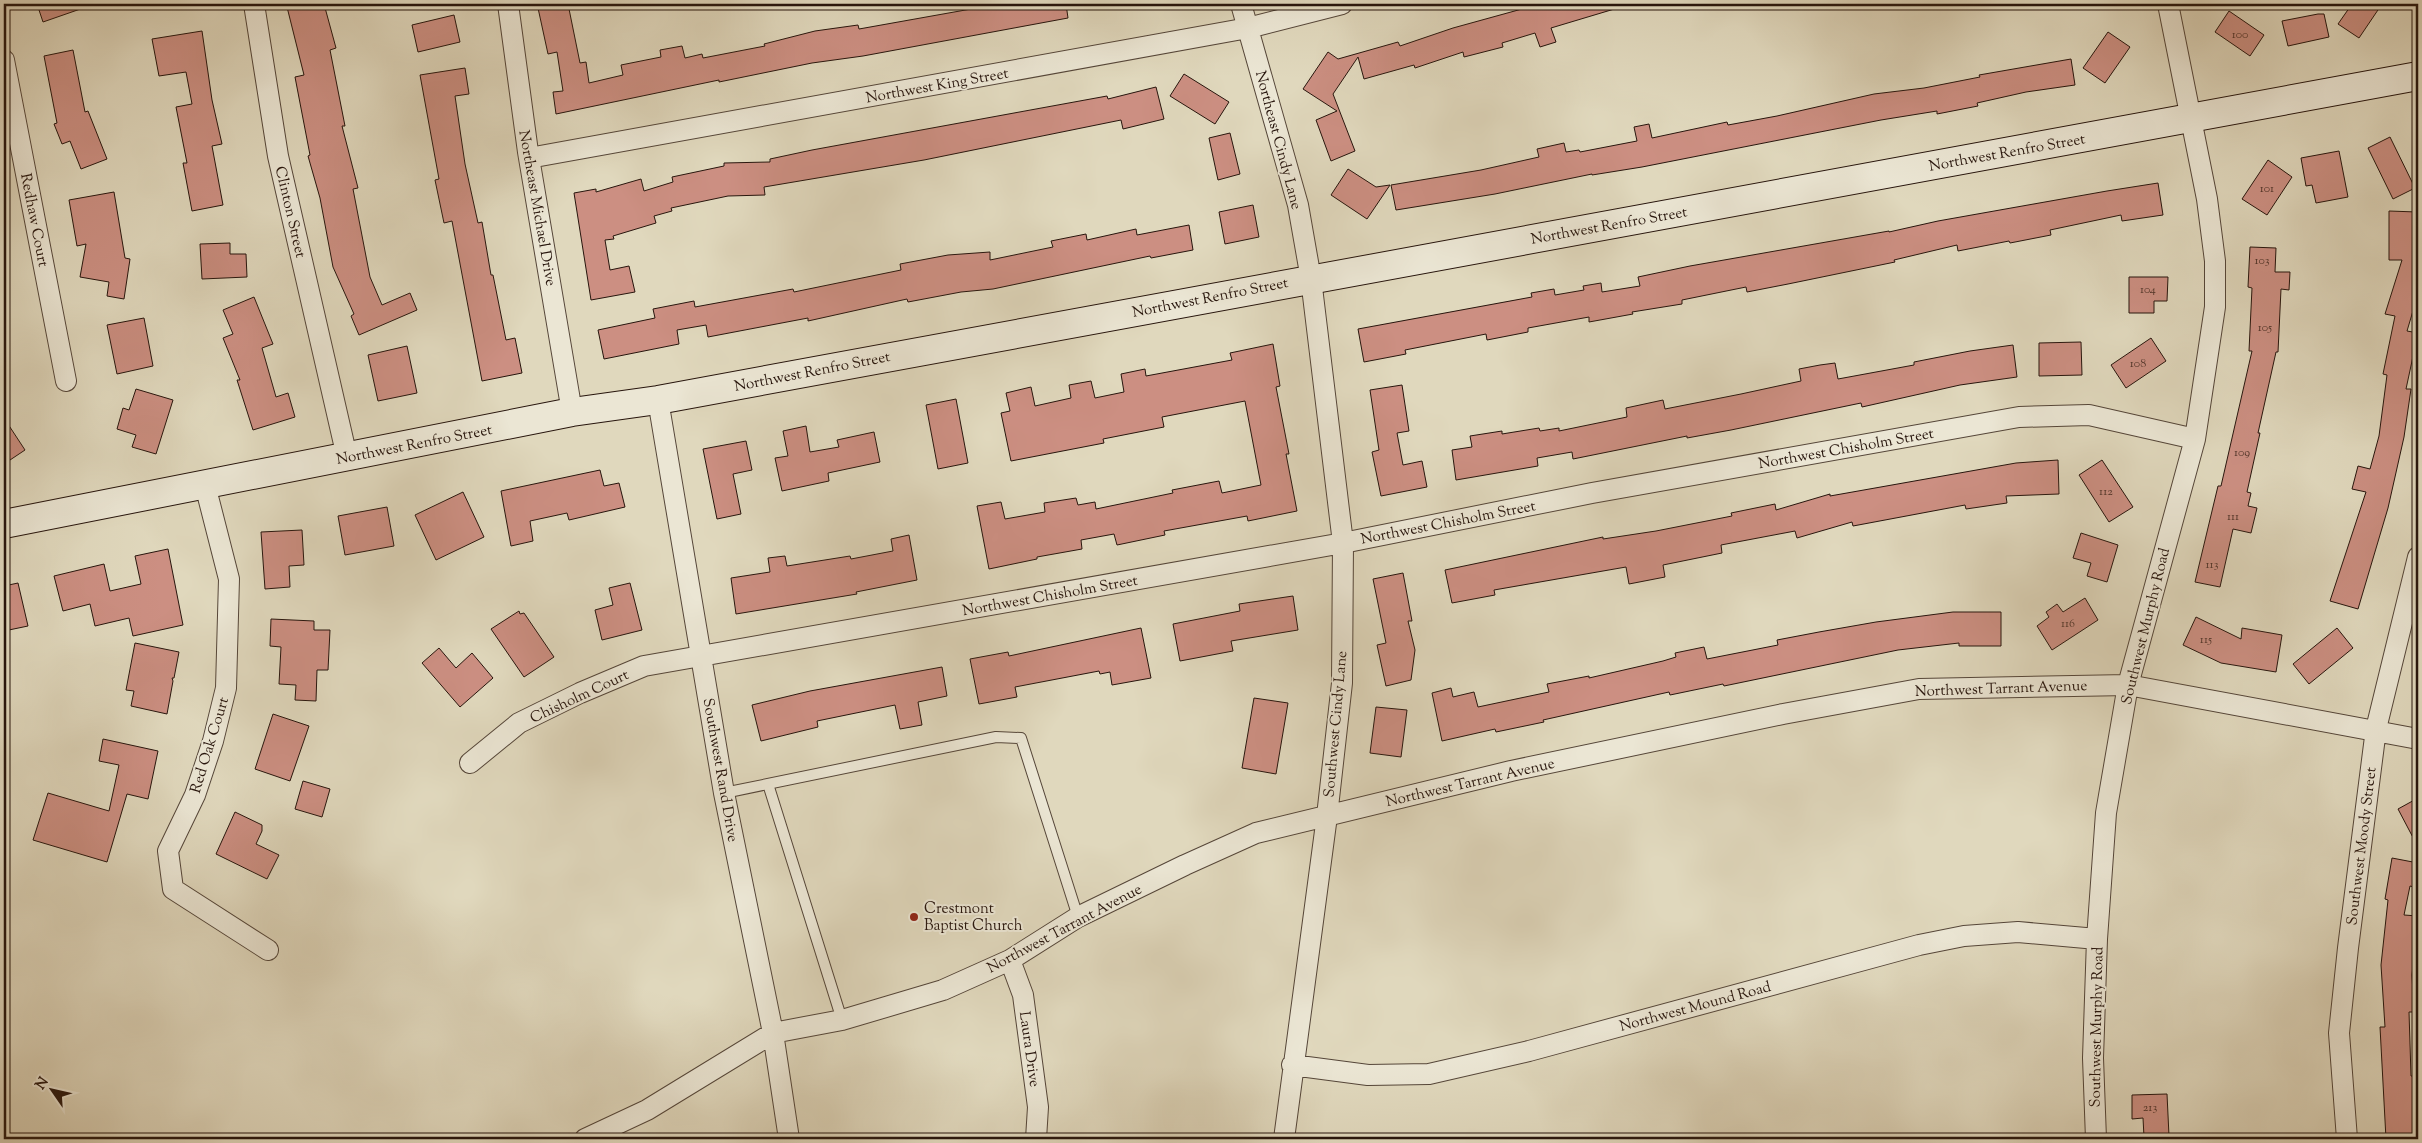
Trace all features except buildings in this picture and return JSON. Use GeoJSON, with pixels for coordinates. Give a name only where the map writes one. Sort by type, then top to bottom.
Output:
{"type":"FeatureCollection","features":[{"type":"Feature","properties":{"kind":"main road","name":"Northwest Renfro Street"},"geometry":{"type":"LineString","coordinates":[[4,524],[572,412],[658,400],[2418,76]]}},
{"type":"Feature","properties":{"kind":"street","name":"Clinton Street"},"geometry":{"type":"LineString","coordinates":[[254,4],[278,156],[347,457]]}},
{"type":"Feature","properties":{"kind":"street","name":"Northeast Michael Drive"},"geometry":{"type":"LineString","coordinates":[[508,4],[530,158],[572,412]]}},
{"type":"Feature","properties":{"kind":"street","name":"Northeast Cindy Lane"},"geometry":{"type":"LineString","coordinates":[[1241,4],[1298,205],[1311,279]]}},
{"type":"Feature","properties":{"kind":"street","name":"Northwest King Street"},"geometry":{"type":"LineString","coordinates":[[530,158],[1248,28],[1342,4]]}},
{"type":"Feature","properties":{"kind":"street","name":"Southwest Murphy Road"},"geometry":{"type":"LineString","coordinates":[[2096,1139],[2093,1058],[2097,939],[2106,813],[2128,685],[2195,438],[2215,308],[2215,261],[2207,199],[2168,4]]}},
{"type":"Feature","properties":{"kind":"street","name":"Redhaw Court"},"geometry":{"type":"LineString","coordinates":[[4,60],[66,381]]}},
{"type":"Feature","properties":{"kind":"street","name":"Southwest Cindy Lane"},"geometry":{"type":"LineString","coordinates":[[1284,1139],[1292,1065],[1327,816],[1342,683],[1343,543],[1311,279]]}},
{"type":"Feature","properties":{"kind":"street","name":"Southwest Rand Drive"},"geometry":{"type":"LineString","coordinates":[[658,400],[683,537],[724,793],[773,1033],[789,1139]]}},
{"type":"Feature","properties":{"kind":"street","name":"Northwest Chisholm Street"},"geometry":{"type":"LineString","coordinates":[[701,657],[1343,543],[1592,493],[2019,417],[2089,416],[2195,438]]}},
{"type":"Feature","properties":{"kind":"street","name":"Red Oak Court"},"geometry":{"type":"LineString","coordinates":[[205,485],[229,579],[226,688],[213,741],[195,795],[168,851],[173,889],[268,950]]}},
{"type":"Feature","properties":{"kind":"street","name":"Southwest Moody Street"},"geometry":{"type":"LineString","coordinates":[[2347,1139],[2339,1033],[2376,729],[2418,557]]}},
{"type":"Feature","properties":{"kind":"street","name":"Chisholm Court"},"geometry":{"type":"LineString","coordinates":[[470,763],[519,723],[580,693],[644,666],[701,657]]}},
{"type":"Feature","properties":{"kind":"street","name":"Northwest Tarrant Avenue"},"geometry":{"type":"LineString","coordinates":[[585,1139],[647,1110],[773,1033],[842,1020],[943,990],[1010,960],[1078,917],[1256,833],[1520,769],[1783,714],[1919,689],[2128,685],[2376,729],[2418,739]]}},
{"type":"Feature","properties":{"kind":"street","name":"Northwest Mound Road"},"geometry":{"type":"LineString","coordinates":[[1292,1065],[1368,1075],[1429,1074],[1529,1051],[1919,945],[1964,936],[2018,932],[2097,939]]}},
{"type":"Feature","properties":{"kind":"street","name":"Laura Drive"},"geometry":{"type":"LineString","coordinates":[[1010,960],[1023,994],[1038,1107],[1036,1139]]}},
{"type":"Feature","properties":{"kind":"lane"},"geometry":{"type":"LineString","coordinates":[[724,793],[996,737],[1021,738],[1078,917]]}},
{"type":"Feature","properties":{"kind":"lane"},"geometry":{"type":"LineString","coordinates":[[768,784],[842,1020]]}},
{"type":"Feature","properties":{"kind":"place","name":"Crestmont Baptist Church"},"geometry":{"type":"Point","coordinates":[914,917]}}]}
